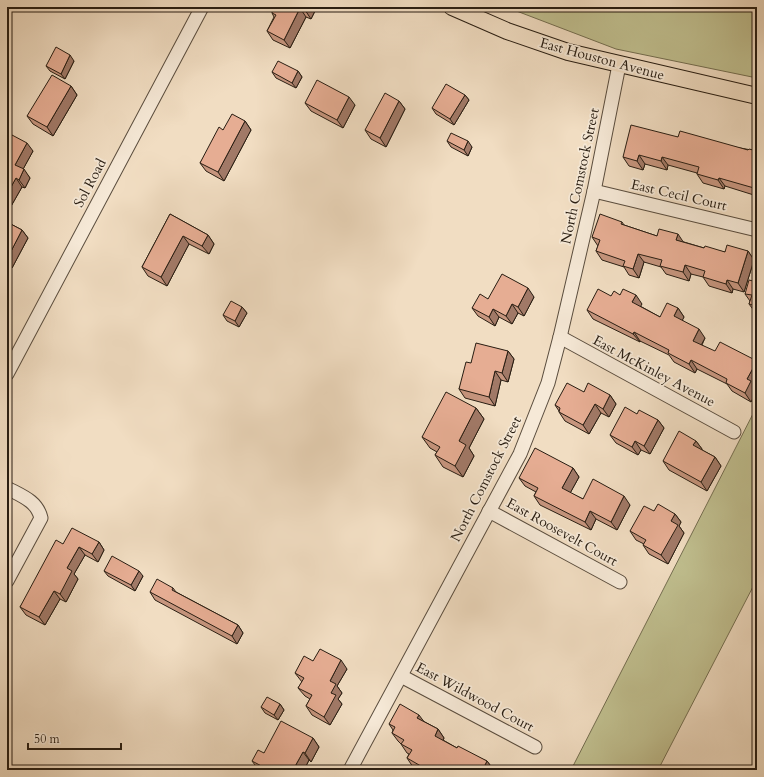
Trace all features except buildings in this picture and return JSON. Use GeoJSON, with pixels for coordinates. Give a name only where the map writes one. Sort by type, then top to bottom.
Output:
{"type":"FeatureCollection","features":[{"type":"Feature","properties":{"kind":"main road","name":"East Houston Avenue"},"geometry":{"type":"LineString","coordinates":[[452,7],[529,39],[568,52],[757,96]]}},
{"type":"Feature","properties":{"kind":"street","name":"Sol Road"},"geometry":{"type":"LineString","coordinates":[[7,374],[202,7]]}},
{"type":"Feature","properties":{"kind":"street","name":"North Comstock Street"},"geometry":{"type":"LineString","coordinates":[[350,770],[520,454],[533,424],[548,383],[560,338],[594,191],[619,65]]}},
{"type":"Feature","properties":{"kind":"street","name":"East Cecil Court"},"geometry":{"type":"LineString","coordinates":[[594,191],[757,230]]}},
{"type":"Feature","properties":{"kind":"street","name":"East McKinley Avenue"},"geometry":{"type":"LineString","coordinates":[[560,338],[734,432]]}},
{"type":"Feature","properties":{"kind":"street"},"geometry":{"type":"LineString","coordinates":[[7,488],[35,504],[39,511],[40,518],[7,581]]}},
{"type":"Feature","properties":{"kind":"street","name":"East Roosevelt Court"},"geometry":{"type":"LineString","coordinates":[[489,511],[620,582]]}},
{"type":"Feature","properties":{"kind":"street","name":"East Wildwood Court"},"geometry":{"type":"LineString","coordinates":[[401,676],[535,747]]}},
{"type":"Feature","properties":{"kind":"shaded area"},"geometry":{"type":"Polygon","coordinates":[[[506,7],[757,7],[757,78],[616,49],[506,7]]]}},
{"type":"Feature","properties":{"kind":"shaded area"},"geometry":{"type":"Polygon","coordinates":[[[757,406],[757,579],[658,770],[571,770],[757,406]]]}}]}
